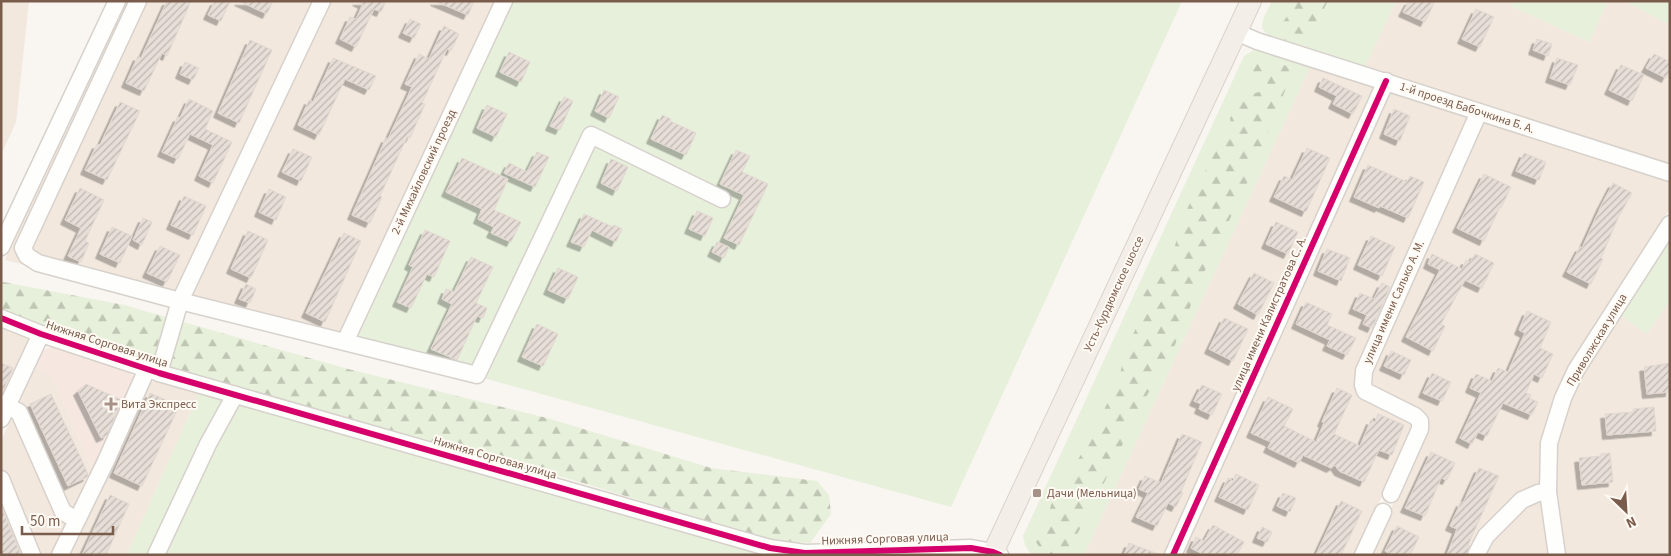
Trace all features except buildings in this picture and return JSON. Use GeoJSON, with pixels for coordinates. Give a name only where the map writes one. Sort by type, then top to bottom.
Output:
{"type":"FeatureCollection","features":[{"type":"Feature","properties":{"kind":"main road","name":"Усть-Курдюмское шоссе"},"geometry":{"type":"LineString","coordinates":[[995,554],[1251,1]]}},
{"type":"Feature","properties":{"kind":"street"},"geometry":{"type":"LineString","coordinates":[[1,247],[117,1]]}},
{"type":"Feature","properties":{"kind":"street"},"geometry":{"type":"LineString","coordinates":[[138,1],[23,248],[27,256],[38,262],[180,301],[477,375],[591,135],[722,199]]}},
{"type":"Feature","properties":{"kind":"street"},"geometry":{"type":"LineString","coordinates":[[60,555],[153,371],[180,301],[322,1]]}},
{"type":"Feature","properties":{"kind":"street","name":"2-й Михайловский проезд"},"geometry":{"type":"LineString","coordinates":[[345,342],[504,1]]}},
{"type":"Feature","properties":{"kind":"street","name":"1-й проезд Бабочкина Б. А."},"geometry":{"type":"LineString","coordinates":[[1236,32],[1257,41],[1670,173]]}},
{"type":"Feature","properties":{"kind":"street","name":"улица имени Калистратова С. А."},"geometry":{"type":"LineString","coordinates":[[1173,555],[1386,81]]}},
{"type":"Feature","properties":{"kind":"street","name":"улица имени Салько А. М."},"geometry":{"type":"LineString","coordinates":[[1392,494],[1420,429],[1420,421],[1415,416],[1365,391],[1363,385],[1364,370],[1479,112]]}},
{"type":"Feature","properties":{"kind":"street","name":"Приволжская улица"},"geometry":{"type":"LineString","coordinates":[[1557,555],[1548,492],[1549,443],[1563,398],[1576,370],[1670,224]]}},
{"type":"Feature","properties":{"kind":"street","name":"Нижняя Сорговая улица"},"geometry":{"type":"LineString","coordinates":[[1,318],[41,334],[153,371],[770,548],[805,553],[962,548],[995,554]]}},
{"type":"Feature","properties":{"kind":"street"},"geometry":{"type":"LineString","coordinates":[[41,334],[3,409],[19,412],[63,512],[77,520]]}},
{"type":"Feature","properties":{"kind":"street"},"geometry":{"type":"LineString","coordinates":[[156,555],[208,444],[235,395]]}},
{"type":"Feature","properties":{"kind":"street"},"geometry":{"type":"LineString","coordinates":[[1,479],[32,555]]}},
{"type":"Feature","properties":{"kind":"street"},"geometry":{"type":"LineString","coordinates":[[1476,555],[1486,536],[1522,500],[1538,493],[1548,492]]}},
{"type":"Feature","properties":{"kind":"street"},"geometry":{"type":"LineString","coordinates":[[1363,555],[1383,512]]}},
{"type":"Feature","properties":{"kind":"shaded area"},"geometry":{"type":"Polygon","coordinates":[[[1,1],[29,1],[16,122],[1,155],[1,1]]]}},
{"type":"Feature","properties":{"kind":"shaded area"},"geometry":{"type":"Polygon","coordinates":[[[117,1],[513,1],[354,346],[5,260],[117,1]]]}},
{"type":"Feature","properties":{"kind":"shaded area"},"geometry":{"type":"Polygon","coordinates":[[[1396,1],[1514,1],[1511,6],[1589,42],[1608,1],[1625,1],[1670,25],[1670,164],[1364,69],[1396,1]]]}},
{"type":"Feature","properties":{"kind":"shaded area"},"geometry":{"type":"Polygon","coordinates":[[[1311,65],[1372,86],[1375,92],[1167,555],[1084,555],[1311,65]]]}},
{"type":"Feature","properties":{"kind":"shaded area"},"geometry":{"type":"Polygon","coordinates":[[[1391,90],[1468,116],[1469,120],[1357,383],[1359,397],[1412,420],[1414,427],[1355,555],[1180,555],[1385,96],[1391,90]]]}},
{"type":"Feature","properties":{"kind":"shaded area"},"geometry":{"type":"Polygon","coordinates":[[[1484,120],[1670,176],[1670,208],[1571,366],[1556,394],[1543,443],[1550,555],[1370,555],[1427,429],[1427,419],[1421,411],[1369,388],[1368,377],[1478,127],[1484,120]]]}},
{"type":"Feature","properties":{"kind":"shaded area"},"geometry":{"type":"Polygon","coordinates":[[[1670,300],[1670,555],[1564,555],[1555,490],[1555,443],[1568,401],[1580,374],[1620,315],[1647,334],[1670,300]]]}},
{"type":"Feature","properties":{"kind":"shaded area"},"geometry":{"type":"Polygon","coordinates":[[[1,325],[28,336],[30,340],[1,410],[1,325]]]}},
{"type":"Feature","properties":{"kind":"shaded area"},"geometry":{"type":"Polygon","coordinates":[[[53,346],[128,372],[133,376],[134,383],[94,474],[52,376],[35,368],[42,351],[53,346]]]}},
{"type":"Feature","properties":{"kind":"shaded area"},"geometry":{"type":"Polygon","coordinates":[[[35,368],[52,376],[94,474],[57,555],[1,555],[1,441],[35,368]]]}},
{"type":"Feature","properties":{"kind":"shaded area"},"geometry":{"type":"Polygon","coordinates":[[[159,379],[199,393],[127,555],[70,555],[147,385],[159,379]]]}},
{"type":"Feature","properties":{"kind":"green space"},"geometry":{"type":"Polygon","coordinates":[[[513,1],[1182,1],[951,507],[487,379],[354,346],[513,1]]]}},
{"type":"Feature","properties":{"kind":"green space"},"geometry":{"type":"Polygon","coordinates":[[[1272,1],[1295,1],[1279,29],[1284,43],[1268,35],[1262,27],[1262,22],[1272,1]]]}},
{"type":"Feature","properties":{"kind":"green space"},"geometry":{"type":"Polygon","coordinates":[[[1295,1],[1328,1],[1304,46],[1284,43],[1278,29],[1291,11],[1295,1]]]}},
{"type":"Feature","properties":{"kind":"green space"},"geometry":{"type":"Polygon","coordinates":[[[1328,1],[1396,1],[1364,69],[1296,46],[1304,46],[1328,1]]]}},
{"type":"Feature","properties":{"kind":"green space"},"geometry":{"type":"Polygon","coordinates":[[[1514,1],[1608,1],[1589,42],[1511,6],[1514,1]]]}},
{"type":"Feature","properties":{"kind":"green space"},"geometry":{"type":"Polygon","coordinates":[[[1625,1],[1670,1],[1670,25],[1625,1]]]}},
{"type":"Feature","properties":{"kind":"green space"},"geometry":{"type":"Polygon","coordinates":[[[1254,50],[1265,51],[1311,65],[1084,555],[1038,555],[1030,553],[1025,545],[1023,536],[1244,56],[1254,50]]]}},
{"type":"Feature","properties":{"kind":"green space"},"geometry":{"type":"Polygon","coordinates":[[[1256,59],[1270,64],[1289,67],[1291,76],[1243,193],[1210,258],[1174,347],[1141,406],[1073,542],[1064,555],[1047,554],[1036,542],[1044,532],[1051,505],[1085,448],[1119,380],[1124,354],[1136,328],[1142,293],[1169,262],[1181,222],[1212,157],[1221,141],[1232,134],[1230,118],[1245,96],[1259,92],[1261,86],[1245,72],[1244,66],[1248,61],[1256,59]]]}},
{"type":"Feature","properties":{"kind":"green space"},"geometry":{"type":"Polygon","coordinates":[[[1670,238],[1670,300],[1647,334],[1620,315],[1670,238]]]}},
{"type":"Feature","properties":{"kind":"green space"},"geometry":{"type":"Polygon","coordinates":[[[3,282],[124,305],[348,369],[547,418],[711,468],[817,481],[829,495],[831,514],[810,543],[770,540],[573,480],[222,384],[86,341],[1,309],[1,286],[3,282]]]}},
{"type":"Feature","properties":{"kind":"green space"},"geometry":{"type":"Polygon","coordinates":[[[199,393],[767,554],[772,555],[127,555],[199,393]]]}},
{"type":"Feature","properties":{"kind":"cycle path"},"geometry":{"type":"LineString","coordinates":[[1173,555],[1386,81]]}},
{"type":"Feature","properties":{"kind":"cycle path"},"geometry":{"type":"LineString","coordinates":[[1,318],[41,334],[159,373],[770,548],[805,553],[971,548],[1000,555]]}},
{"type":"Feature","properties":{"kind":"place","name":"Вита Экспресс"},"geometry":{"type":"Point","coordinates":[111,404]}},
{"type":"Feature","properties":{"kind":"place","name":"Дачи (Мельница)"},"geometry":{"type":"Point","coordinates":[1037,493]}}]}
